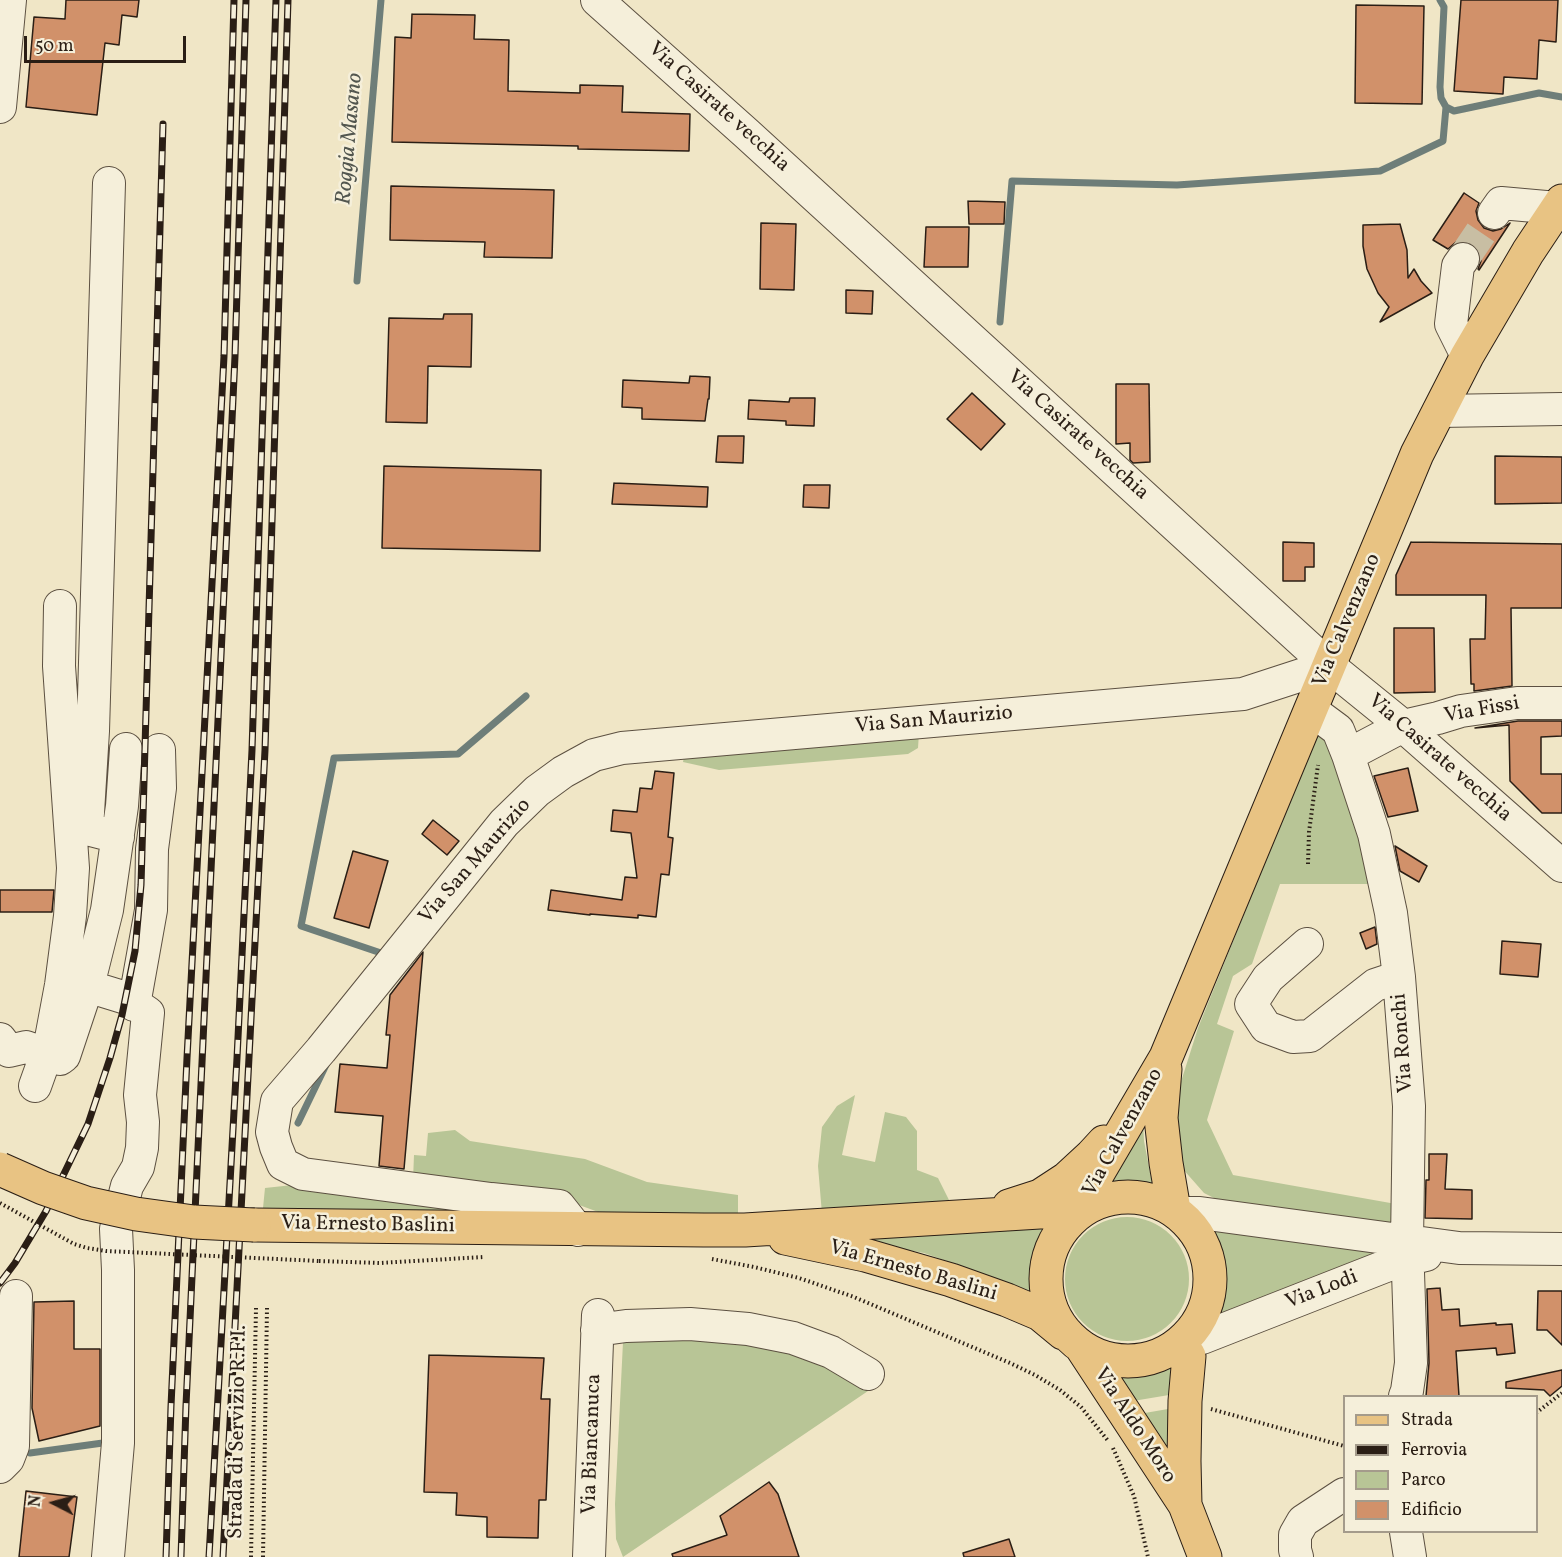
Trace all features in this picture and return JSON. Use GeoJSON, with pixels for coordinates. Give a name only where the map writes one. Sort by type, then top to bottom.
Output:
{"type":"FeatureCollection","features":[{"type":"Feature","properties":{"kind":"main road","name":"Via Calvenzano"},"geometry":{"type":"LineString","coordinates":[[1079,1212],[1091,1185],[1166,1057],[1417,454],[1467,356],[1522,262],[1560,205]]}},
{"type":"Feature","properties":{"kind":"main road","name":"Via Calvenzano"},"geometry":{"type":"LineString","coordinates":[[1166,1057],[1161,1118],[1166,1163],[1176,1212]]}},
{"type":"Feature","properties":{"kind":"main road"},"geometry":{"type":"LineString","coordinates":[[985,1215],[1040,1196],[1066,1179],[1092,1155],[1143,1098]]}},
{"type":"Feature","properties":{"kind":"main road","name":"Via Ernesto Baslini"},"geometry":{"type":"LineString","coordinates":[[0,1169],[86,1203],[136,1214],[254,1225],[745,1230],[1056,1211],[1079,1212]]}},
{"type":"Feature","properties":{"kind":"main road"},"geometry":{"type":"LineString","coordinates":[[1118,1197],[1138,1197],[1157,1202],[1176,1212],[1187,1221],[1201,1242],[1206,1254],[1210,1278],[1202,1315],[1184,1339],[1157,1356],[1132,1361],[1106,1359],[1076,1343],[1061,1328],[1049,1303],[1046,1289],[1047,1261],[1055,1241],[1066,1224],[1079,1212],[1118,1197]]}},
{"type":"Feature","properties":{"kind":"main road","name":"Via Ernesto Baslini"},"geometry":{"type":"LineString","coordinates":[[745,1230],[865,1255],[951,1280],[1040,1314],[1076,1343]]}},
{"type":"Feature","properties":{"kind":"main road","name":"Via Aldo Moro"},"geometry":{"type":"LineString","coordinates":[[1184,1339],[1189,1356],[1185,1401],[1185,1505]]}},
{"type":"Feature","properties":{"kind":"main road","name":"Via Aldo Moro"},"geometry":{"type":"LineString","coordinates":[[1076,1343],[1185,1505],[1205,1557]]}},
{"type":"Feature","properties":{"kind":"street"},"geometry":{"type":"LineString","coordinates":[[0,107],[10,0]]}},
{"type":"Feature","properties":{"kind":"street","name":"Via Casirate vecchia"},"geometry":{"type":"LineString","coordinates":[[597,0],[746,133],[1329,666],[1403,726],[1562,866]]}},
{"type":"Feature","properties":{"kind":"street"},"geometry":{"type":"LineString","coordinates":[[35,1086],[47,1054],[61,985],[70,916],[73,868],[73,725],[81,534],[101,183],[93,731],[87,829],[118,837]]}},
{"type":"Feature","properties":{"kind":"street"},"geometry":{"type":"LineString","coordinates":[[1494,213],[1501,203],[1560,205]]}},
{"type":"Feature","properties":{"kind":"street"},"geometry":{"type":"LineString","coordinates":[[1463,260],[1458,266],[1451,324],[1467,356]]}},
{"type":"Feature","properties":{"kind":"street"},"geometry":{"type":"LineString","coordinates":[[1439,411],[1562,409]]}},
{"type":"Feature","properties":{"kind":"street"},"geometry":{"type":"LineString","coordinates":[[60,606],[59,666],[73,725]]}},
{"type":"Feature","properties":{"kind":"street","name":"Via San Maurizio"},"geometry":{"type":"LineString","coordinates":[[578,1230],[559,1206],[303,1174],[283,1164],[272,1132],[277,1101],[321,1050],[504,823],[523,804],[563,772],[594,755],[622,748],[1243,694],[1329,666]]}},
{"type":"Feature","properties":{"kind":"street","name":"Via Fissi"},"geometry":{"type":"LineString","coordinates":[[1334,758],[1403,726],[1461,711],[1517,703],[1562,703]]}},
{"type":"Feature","properties":{"kind":"street","name":"Via Ronchi"},"geometry":{"type":"LineString","coordinates":[[1311,710],[1338,730],[1334,758],[1374,834],[1391,913],[1399,977],[1409,1107],[1408,1251],[1411,1363],[1405,1395]]}},
{"type":"Feature","properties":{"kind":"street"},"geometry":{"type":"LineString","coordinates":[[4,1045],[26,1047],[60,1059],[64,1056],[87,986],[107,910],[122,806],[126,749]]}},
{"type":"Feature","properties":{"kind":"street"},"geometry":{"type":"LineString","coordinates":[[134,1005],[151,910],[152,849],[159,788],[159,750]]}},
{"type":"Feature","properties":{"kind":"street"},"geometry":{"type":"LineString","coordinates":[[1307,944],[1268,978],[1251,1004],[1266,1027],[1293,1037],[1310,1036],[1375,986],[1399,977]]}},
{"type":"Feature","properties":{"kind":"street"},"geometry":{"type":"LineString","coordinates":[[87,986],[126,998],[148,1013],[140,1095],[144,1122],[142,1148],[138,1167],[127,1186],[116,1229],[118,1443],[108,1557]]}},
{"type":"Feature","properties":{"kind":"street","name":"Via Lodi"},"geometry":{"type":"LineString","coordinates":[[1176,1212],[1200,1213],[1408,1251],[1459,1248],[1562,1249]]}},
{"type":"Feature","properties":{"kind":"street","name":"Via Lodi"},"geometry":{"type":"LineString","coordinates":[[1184,1339],[1202,1338],[1396,1262],[1408,1251]]}},
{"type":"Feature","properties":{"kind":"street"},"geometry":{"type":"LineString","coordinates":[[0,1467],[9,1459],[14,1446],[16,1296]]}},
{"type":"Feature","properties":{"kind":"street","name":"Via Biancanuca"},"geometry":{"type":"LineString","coordinates":[[589,1557],[598,1323],[626,1326],[690,1324],[748,1329],[793,1338],[831,1352],[868,1374]]}},
{"type":"Feature","properties":{"kind":"street"},"geometry":{"type":"LineString","coordinates":[[1297,1557],[1295,1535],[1303,1521],[1343,1495]]}},
{"type":"Feature","properties":{"kind":"street"},"geometry":{"type":"LineString","coordinates":[[1406,1533],[1410,1557]]}},
{"type":"Feature","properties":{"kind":"path"},"geometry":{"type":"LineString","coordinates":[[1308,864],[1309,832],[1334,758]]}},
{"type":"Feature","properties":{"kind":"path"},"geometry":{"type":"LineString","coordinates":[[0,1203],[74,1244],[87,1248],[106,1251],[319,1261]]}},
{"type":"Feature","properties":{"kind":"path","name":"Strada di Servizio R.F.I."},"geometry":{"type":"LineString","coordinates":[[251,1557],[256,1308]]}},
{"type":"Feature","properties":{"kind":"path"},"geometry":{"type":"LineString","coordinates":[[263,1557],[267,1308]]}},
{"type":"Feature","properties":{"kind":"path"},"geometry":{"type":"LineString","coordinates":[[1538,1412],[1562,1394]]}},
{"type":"Feature","properties":{"kind":"green space"},"geometry":{"type":"Polygon","coordinates":[[[1328,729],[1373,884],[1280,884],[1252,964],[1233,976],[1217,1024],[1234,1031],[1207,1120],[1233,1175],[1396,1204],[1397,1227],[1228,1205],[1204,1193],[1182,1168],[1176,1132],[1179,1088],[1198,1028],[1255,887],[1307,737],[1328,729]]]}},
{"type":"Feature","properties":{"kind":"green space"},"geometry":{"type":"Polygon","coordinates":[[[919,733],[918,748],[908,754],[719,770],[683,762],[684,757],[919,733]]]}},
{"type":"Feature","properties":{"kind":"green space"},"geometry":{"type":"Polygon","coordinates":[[[855,1095],[842,1155],[875,1162],[885,1112],[906,1117],[917,1131],[917,1170],[938,1178],[949,1200],[822,1214],[818,1166],[822,1127],[837,1106],[855,1095]]]}},
{"type":"Feature","properties":{"kind":"green space"},"geometry":{"type":"Polygon","coordinates":[[[1143,1121],[1144,1141],[1153,1188],[1116,1186],[1098,1188],[1143,1121]]]}},
{"type":"Feature","properties":{"kind":"green space"},"geometry":{"type":"Polygon","coordinates":[[[455,1130],[470,1141],[585,1159],[647,1182],[738,1195],[738,1217],[601,1213],[560,1198],[547,1216],[263,1208],[265,1188],[302,1184],[413,1180],[414,1155],[426,1156],[428,1133],[455,1130]]]}},
{"type":"Feature","properties":{"kind":"green space"},"geometry":{"type":"Polygon","coordinates":[[[1127,1217],[1151,1222],[1162,1227],[1171,1235],[1179,1244],[1184,1255],[1189,1279],[1184,1303],[1179,1314],[1171,1323],[1162,1331],[1151,1336],[1127,1341],[1103,1336],[1092,1331],[1083,1323],[1075,1314],[1070,1303],[1065,1279],[1070,1255],[1075,1244],[1083,1235],[1092,1227],[1103,1222],[1127,1217]]]}},
{"type":"Feature","properties":{"kind":"green space"},"geometry":{"type":"Polygon","coordinates":[[[1050,1227],[1038,1252],[1033,1292],[924,1253],[832,1236],[1050,1227]]]}},
{"type":"Feature","properties":{"kind":"green space"},"geometry":{"type":"Polygon","coordinates":[[[1210,1228],[1290,1241],[1392,1248],[1212,1318],[1219,1275],[1218,1261],[1207,1231],[1210,1228]]]}},
{"type":"Feature","properties":{"kind":"green space"},"geometry":{"type":"Polygon","coordinates":[[[632,1338],[765,1340],[837,1366],[868,1391],[623,1557],[616,1539],[615,1504],[623,1342],[632,1338]]]}},
{"type":"Feature","properties":{"kind":"green space"},"geometry":{"type":"Polygon","coordinates":[[[1172,1362],[1169,1395],[1133,1401],[1117,1374],[1118,1371],[1142,1371],[1172,1362]]]}},
{"type":"Feature","properties":{"kind":"green space"},"geometry":{"type":"Polygon","coordinates":[[[1168,1409],[1168,1442],[1169,1455],[1139,1414],[1168,1409]]]}},
{"type":"Feature","properties":{"kind":"building"},"geometry":{"type":"Polygon","coordinates":[[[66,0],[139,0],[137,17],[122,15],[119,45],[105,43],[97,115],[26,107],[34,17],[65,19],[66,0]]]}},
{"type":"Feature","properties":{"kind":"building"},"geometry":{"type":"Polygon","coordinates":[[[1461,0],[1558,0],[1556,42],[1539,40],[1537,79],[1504,77],[1503,94],[1454,91],[1461,0]]]}},
{"type":"Feature","properties":{"kind":"building"},"geometry":{"type":"Polygon","coordinates":[[[1356,5],[1424,6],[1422,104],[1355,103],[1356,5]]]}},
{"type":"Feature","properties":{"kind":"building"},"geometry":{"type":"Polygon","coordinates":[[[412,14],[475,15],[474,39],[509,40],[508,91],[580,93],[580,85],[623,86],[622,112],[690,114],[689,151],[392,142],[395,37],[411,38],[412,14]]]}},
{"type":"Feature","properties":{"kind":"building"},"geometry":{"type":"Polygon","coordinates":[[[391,186],[554,190],[552,258],[484,257],[485,242],[390,240],[391,186]]]}},
{"type":"Feature","properties":{"kind":"building"},"geometry":{"type":"Polygon","coordinates":[[[1464,193],[1479,203],[1476,211],[1478,220],[1484,228],[1493,231],[1510,223],[1479,270],[1480,252],[1473,244],[1465,241],[1456,242],[1448,249],[1433,240],[1464,193]]]}},
{"type":"Feature","properties":{"kind":"building"},"geometry":{"type":"Polygon","coordinates":[[[968,201],[1005,202],[1004,224],[969,224],[968,201]]]}},
{"type":"Feature","properties":{"kind":"building"},"geometry":{"type":"Polygon","coordinates":[[[761,223],[796,224],[794,290],[760,289],[761,223]]]}},
{"type":"Feature","properties":{"kind":"building"},"geometry":{"type":"Polygon","coordinates":[[[1400,224],[1407,250],[1408,278],[1414,269],[1432,293],[1380,322],[1389,307],[1378,293],[1367,269],[1363,246],[1363,225],[1400,224]]]}},
{"type":"Feature","properties":{"kind":"building"},"geometry":{"type":"Polygon","coordinates":[[[926,227],[969,227],[968,267],[924,267],[926,227]]]}},
{"type":"Feature","properties":{"kind":"building"},"geometry":{"type":"Polygon","coordinates":[[[846,290],[873,291],[872,314],[846,313],[846,290]]]}},
{"type":"Feature","properties":{"kind":"building"},"geometry":{"type":"Polygon","coordinates":[[[444,314],[472,314],[471,367],[428,366],[427,423],[386,422],[389,318],[443,319],[444,314]]]}},
{"type":"Feature","properties":{"kind":"building"},"geometry":{"type":"Polygon","coordinates":[[[690,376],[710,377],[705,421],[642,419],[642,408],[622,407],[623,380],[689,383],[690,376]]]}},
{"type":"Feature","properties":{"kind":"building"},"geometry":{"type":"Polygon","coordinates":[[[1116,384],[1149,384],[1150,462],[1133,463],[1130,460],[1130,443],[1116,444],[1116,384]]]}},
{"type":"Feature","properties":{"kind":"building"},"geometry":{"type":"Polygon","coordinates":[[[972,393],[1005,424],[981,450],[947,419],[972,393]]]}},
{"type":"Feature","properties":{"kind":"building"},"geometry":{"type":"Polygon","coordinates":[[[790,398],[815,398],[814,426],[786,425],[786,421],[748,419],[749,400],[789,402],[790,398]]]}},
{"type":"Feature","properties":{"kind":"building"},"geometry":{"type":"Polygon","coordinates":[[[718,436],[744,436],[743,463],[716,462],[718,436]]]}},
{"type":"Feature","properties":{"kind":"building"},"geometry":{"type":"Polygon","coordinates":[[[1495,456],[1562,457],[1562,503],[1495,504],[1495,456]]]}},
{"type":"Feature","properties":{"kind":"building"},"geometry":{"type":"Polygon","coordinates":[[[384,466],[541,470],[540,551],[382,548],[384,466]]]}},
{"type":"Feature","properties":{"kind":"building"},"geometry":{"type":"Polygon","coordinates":[[[614,483],[708,487],[707,507],[612,504],[614,483]]]}},
{"type":"Feature","properties":{"kind":"building"},"geometry":{"type":"Polygon","coordinates":[[[804,485],[830,485],[829,508],[803,507],[804,485]]]}},
{"type":"Feature","properties":{"kind":"building"},"geometry":{"type":"Polygon","coordinates":[[[1283,542],[1314,543],[1314,567],[1305,567],[1305,581],[1283,581],[1283,542]]]}},
{"type":"Feature","properties":{"kind":"building"},"geometry":{"type":"Polygon","coordinates":[[[1411,542],[1562,544],[1562,608],[1511,608],[1512,686],[1474,691],[1474,684],[1471,684],[1470,639],[1485,639],[1486,595],[1396,595],[1396,575],[1411,542]]]}},
{"type":"Feature","properties":{"kind":"building"},"geometry":{"type":"Polygon","coordinates":[[[1394,628],[1434,628],[1435,692],[1394,693],[1394,628]]]}},
{"type":"Feature","properties":{"kind":"building"},"geometry":{"type":"Polygon","coordinates":[[[1518,721],[1562,721],[1562,736],[1541,737],[1541,774],[1562,774],[1562,813],[1542,813],[1510,781],[1509,725],[1475,728],[1518,721]]]}},
{"type":"Feature","properties":{"kind":"building"},"geometry":{"type":"Polygon","coordinates":[[[1408,768],[1418,811],[1388,817],[1374,776],[1408,768]]]}},
{"type":"Feature","properties":{"kind":"building"},"geometry":{"type":"Polygon","coordinates":[[[655,771],[674,773],[668,837],[673,838],[669,875],[661,874],[656,917],[590,915],[548,910],[551,890],[622,900],[625,877],[637,878],[631,833],[611,831],[613,810],[637,812],[640,788],[652,789],[655,771]]]}},
{"type":"Feature","properties":{"kind":"building"},"geometry":{"type":"Polygon","coordinates":[[[433,820],[459,841],[447,855],[422,834],[433,820]]]}},
{"type":"Feature","properties":{"kind":"building"},"geometry":{"type":"Polygon","coordinates":[[[1395,846],[1427,866],[1419,882],[1400,871],[1395,846]]]}},
{"type":"Feature","properties":{"kind":"building"},"geometry":{"type":"Polygon","coordinates":[[[353,851],[388,861],[369,928],[334,918],[353,851]]]}},
{"type":"Feature","properties":{"kind":"building"},"geometry":{"type":"Polygon","coordinates":[[[0,890],[54,890],[52,912],[0,912],[0,890]]]}},
{"type":"Feature","properties":{"kind":"building"},"geometry":{"type":"Polygon","coordinates":[[[1375,927],[1377,944],[1366,949],[1360,933],[1375,927]]]}},
{"type":"Feature","properties":{"kind":"building"},"geometry":{"type":"Polygon","coordinates":[[[1502,941],[1541,944],[1538,977],[1500,974],[1502,941]]]}},
{"type":"Feature","properties":{"kind":"building"},"geometry":{"type":"Polygon","coordinates":[[[423,952],[404,1169],[379,1166],[383,1116],[335,1112],[340,1064],[387,1068],[390,1035],[386,1035],[390,995],[423,952]]]}},
{"type":"Feature","properties":{"kind":"building"},"geometry":{"type":"Polygon","coordinates":[[[1429,1154],[1447,1154],[1445,1189],[1472,1190],[1472,1219],[1425,1218],[1429,1154]]]}},
{"type":"Feature","properties":{"kind":"building"},"geometry":{"type":"Polygon","coordinates":[[[1440,1288],[1442,1310],[1459,1309],[1460,1326],[1512,1324],[1515,1353],[1497,1355],[1496,1348],[1456,1351],[1459,1395],[1426,1395],[1429,1363],[1427,1289],[1440,1288]]]}},
{"type":"Feature","properties":{"kind":"building"},"geometry":{"type":"Polygon","coordinates":[[[1538,1291],[1562,1291],[1562,1345],[1547,1330],[1537,1330],[1538,1291]]]}},
{"type":"Feature","properties":{"kind":"building"},"geometry":{"type":"Polygon","coordinates":[[[74,1301],[74,1349],[100,1349],[100,1426],[39,1441],[32,1408],[34,1302],[74,1301]]]}},
{"type":"Feature","properties":{"kind":"building"},"geometry":{"type":"Polygon","coordinates":[[[429,1355],[544,1358],[541,1399],[550,1399],[546,1500],[539,1500],[538,1538],[487,1537],[487,1517],[456,1515],[457,1493],[424,1492],[429,1355]]]}},
{"type":"Feature","properties":{"kind":"building"},"geometry":{"type":"Polygon","coordinates":[[[1562,1370],[1562,1386],[1550,1396],[1544,1390],[1506,1388],[1506,1382],[1562,1370]]]}},
{"type":"Feature","properties":{"kind":"building"},"geometry":{"type":"Polygon","coordinates":[[[769,1482],[778,1494],[799,1557],[673,1557],[672,1554],[727,1535],[720,1516],[769,1482]]]}},
{"type":"Feature","properties":{"kind":"building"},"geometry":{"type":"Polygon","coordinates":[[[26,1491],[77,1497],[69,1557],[19,1557],[26,1491]]]}},
{"type":"Feature","properties":{"kind":"building"},"geometry":{"type":"Polygon","coordinates":[[[1009,1539],[1015,1557],[964,1557],[963,1553],[1009,1539]]]}},
{"type":"Feature","properties":{"kind":"waterway","name":"Roggia Masano"},"geometry":{"type":"LineString","coordinates":[[357,281],[381,0]]}},
{"type":"Feature","properties":{"kind":"waterway"},"geometry":{"type":"LineString","coordinates":[[1440,0],[1444,7],[1440,87],[1441,98],[1446,107],[1454,111],[1539,93],[1562,97]]}},
{"type":"Feature","properties":{"kind":"waterway"},"geometry":{"type":"LineString","coordinates":[[1000,322],[1012,181],[1177,185],[1380,171],[1443,141],[1446,107]]}},
{"type":"Feature","properties":{"kind":"waterway"},"geometry":{"type":"LineString","coordinates":[[384,954],[301,926],[334,758],[458,754],[526,696]]}},
{"type":"Feature","properties":{"kind":"waterway"},"geometry":{"type":"LineString","coordinates":[[298,1123],[326,1065]]}},
{"type":"Feature","properties":{"kind":"waterway"},"geometry":{"type":"LineString","coordinates":[[30,1453],[110,1442]]}},
{"type":"Feature","properties":{"kind":"tunnel"},"geometry":{"type":"LineString","coordinates":[[1463,259],[1494,213]]}},
{"type":"Feature","properties":{"kind":"railway"},"geometry":{"type":"LineString","coordinates":[[166,1557],[187,1058],[224,356],[234,0]]}},
{"type":"Feature","properties":{"kind":"railway"},"geometry":{"type":"LineString","coordinates":[[181,1557],[186,1405],[235,356],[246,0]]}},
{"type":"Feature","properties":{"kind":"railway"},"geometry":{"type":"LineString","coordinates":[[209,1557],[252,750],[276,0]]}},
{"type":"Feature","properties":{"kind":"railway"},"geometry":{"type":"LineString","coordinates":[[223,1557],[265,750],[288,0]]}},
{"type":"Feature","properties":{"kind":"railway"},"geometry":{"type":"LineString","coordinates":[[0,1283],[15,1263],[46,1211],[88,1124],[122,1015],[135,951],[141,885],[163,124]]}}]}
